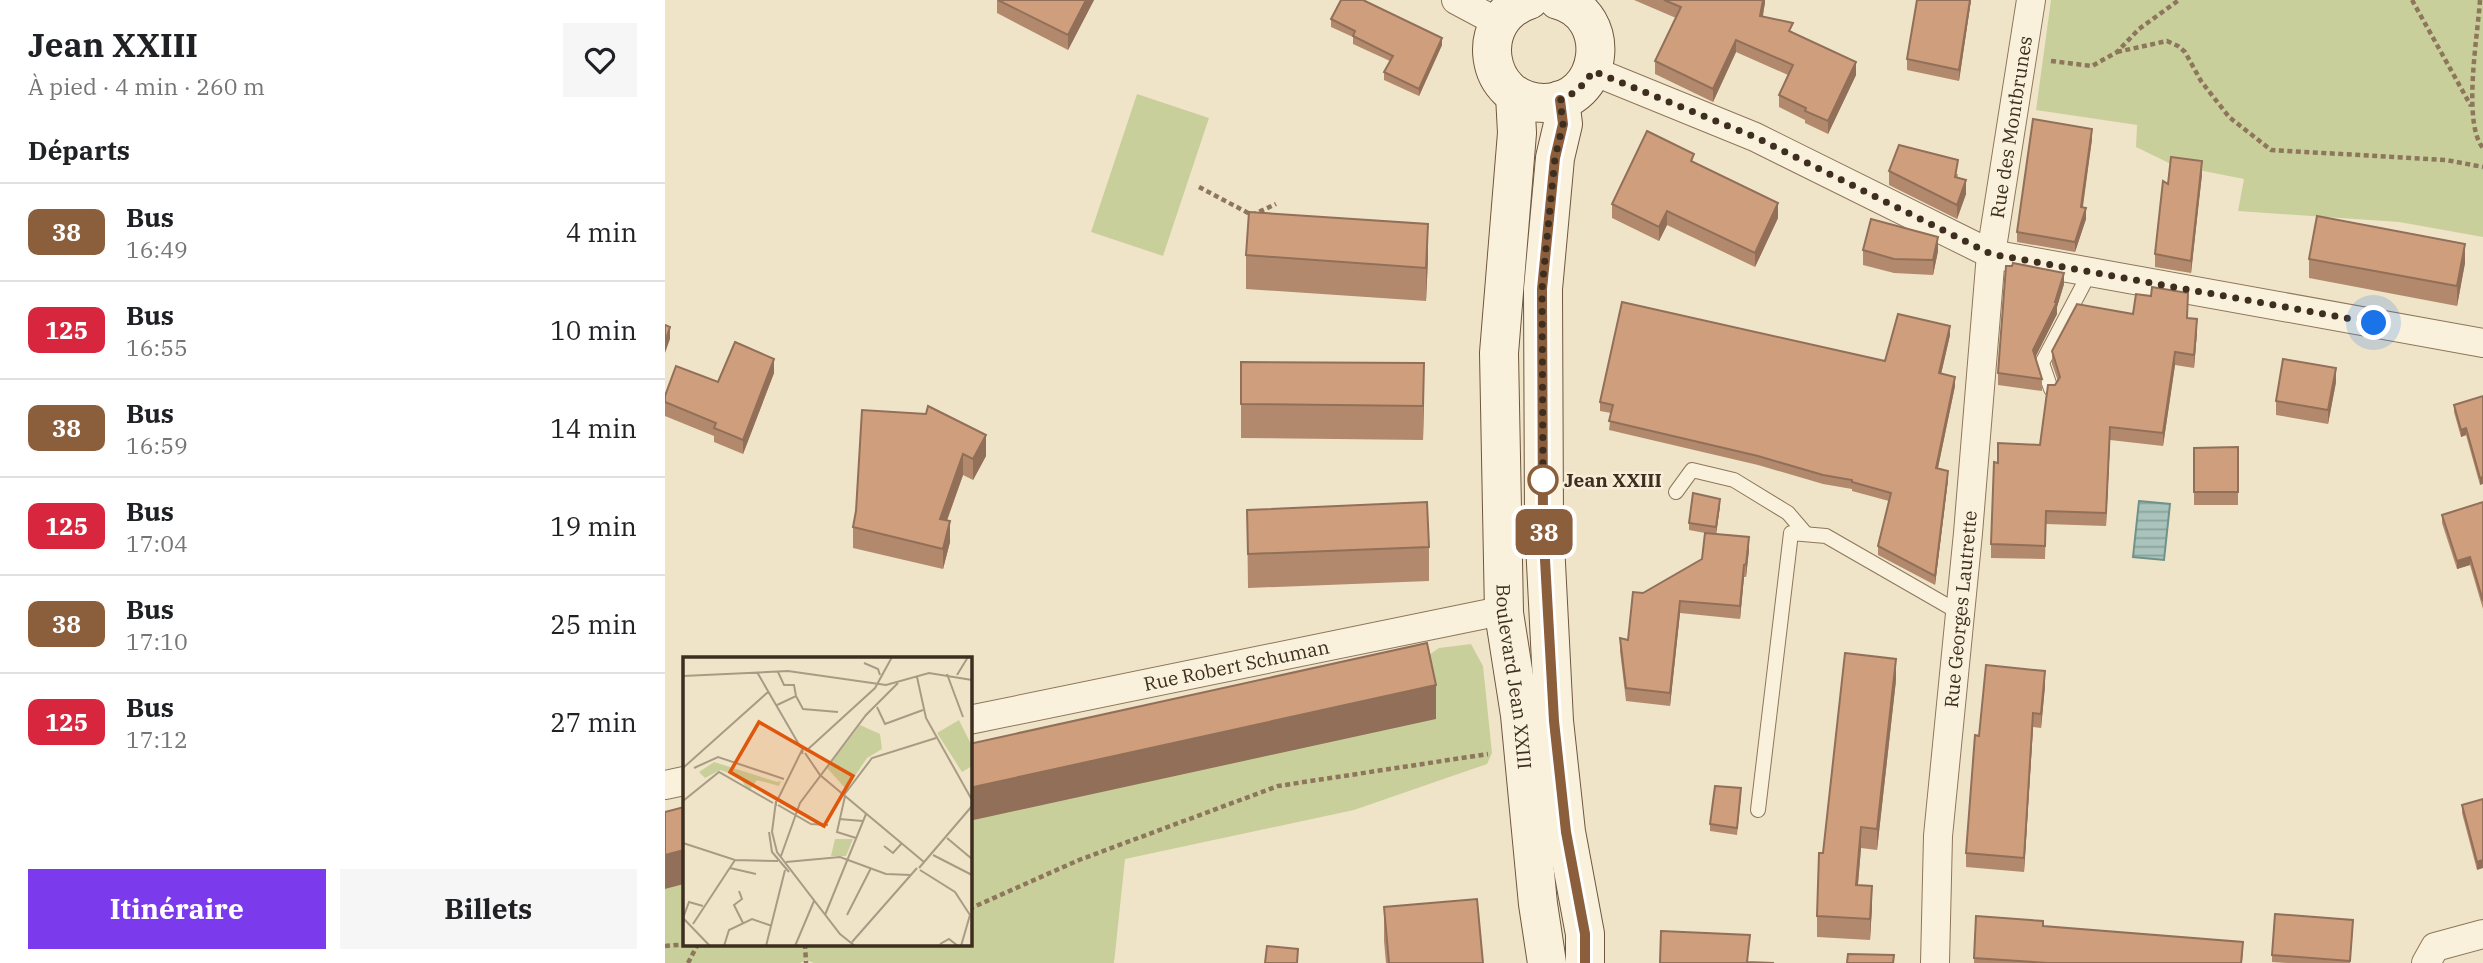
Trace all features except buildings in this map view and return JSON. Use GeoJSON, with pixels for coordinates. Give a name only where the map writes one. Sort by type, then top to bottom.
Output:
{"type":"FeatureCollection","features":[{"type":"Feature","properties":{"kind":"main road"},"geometry":{"type":"LineString","coordinates":[[1529,0],[1508,11],[1499,23],[1493,37],[1491,54],[1495,70],[1503,84],[1515,95],[1529,101],[1545,103],[1560,100],[1579,89],[1593,71],[1597,55],[1590,11],[1578,10],[1558,0]]}},
{"type":"Feature","properties":{"kind":"main road","name":"Boulevard Jean XXIII"},"geometry":{"type":"LineString","coordinates":[[1515,95],[1517,132],[1499,353],[1504,613],[1523,749],[1546,963]]}},
{"type":"Feature","properties":{"kind":"main road","name":"Boulevard Jean XXIII"},"geometry":{"type":"LineString","coordinates":[[1560,100],[1563,124],[1555,158],[1542,289],[1543,524],[1554,721],[1566,832],[1585,934],[1585,963]]}},
{"type":"Feature","properties":{"kind":"street"},"geometry":{"type":"LineString","coordinates":[[1456,0],[1499,23]]}},
{"type":"Feature","properties":{"kind":"street","name":"Rue des Montbrunes"},"geometry":{"type":"LineString","coordinates":[[1991,254],[2031,0]]}},
{"type":"Feature","properties":{"kind":"street"},"geometry":{"type":"LineString","coordinates":[[1593,71],[1755,137],[1991,254],[2483,343]]}},
{"type":"Feature","properties":{"kind":"street","name":"Rue Georges Lautrette"},"geometry":{"type":"LineString","coordinates":[[1935,963],[1938,836],[1991,254]]}},
{"type":"Feature","properties":{"kind":"street","name":"Rue Robert Schuman"},"geometry":{"type":"LineString","coordinates":[[971,720],[1483,615],[1504,613]]}},
{"type":"Feature","properties":{"kind":"street"},"geometry":{"type":"LineString","coordinates":[[665,785],[683,781]]}},
{"type":"Feature","properties":{"kind":"street"},"geometry":{"type":"LineString","coordinates":[[2426,963],[2435,947],[2483,934]]}},
{"type":"Feature","properties":{"kind":"lane"},"geometry":{"type":"LineString","coordinates":[[2051,389],[2042,363],[2090,272]]}},
{"type":"Feature","properties":{"kind":"lane"},"geometry":{"type":"LineString","coordinates":[[1676,492],[1692,470],[1734,480],[1788,513],[1806,534]]}},
{"type":"Feature","properties":{"kind":"lane"},"geometry":{"type":"LineString","coordinates":[[1758,810],[1791,533],[1826,536],[1960,613]]}},
{"type":"Feature","properties":{"kind":"path"},"geometry":{"type":"LineString","coordinates":[[2117,52],[2139,29],[2179,0]]}},
{"type":"Feature","properties":{"kind":"path"},"geometry":{"type":"LineString","coordinates":[[2412,0],[2472,108]]}},
{"type":"Feature","properties":{"kind":"path"},"geometry":{"type":"LineString","coordinates":[[2480,0],[2471,115],[2483,148]]}},
{"type":"Feature","properties":{"kind":"path"},"geometry":{"type":"LineString","coordinates":[[2022,58],[2092,66],[2117,52],[2167,41],[2185,52],[2201,82],[2229,117],[2271,150],[2446,160],[2483,167]]}},
{"type":"Feature","properties":{"kind":"path"},"geometry":{"type":"LineString","coordinates":[[1199,187],[1252,215],[1276,204]]}},
{"type":"Feature","properties":{"kind":"path"},"geometry":{"type":"LineString","coordinates":[[971,908],[1079,860],[1278,786],[1523,749]]}},
{"type":"Feature","properties":{"kind":"path"},"geometry":{"type":"LineString","coordinates":[[665,946],[683,945]]}},
{"type":"Feature","properties":{"kind":"path"},"geometry":{"type":"LineString","coordinates":[[688,963],[697,946]]}},
{"type":"Feature","properties":{"kind":"green space"},"geometry":{"type":"Polygon","coordinates":[[[2051,0],[2483,0],[2483,237],[2399,222],[2238,211],[2244,179],[2173,165],[2136,147],[2137,125],[2036,110],[2051,0]]]}},
{"type":"Feature","properties":{"kind":"green space"},"geometry":{"type":"Polygon","coordinates":[[[1137,94],[1209,118],[1163,256],[1091,232],[1137,94]]]}},
{"type":"Feature","properties":{"kind":"green space"},"geometry":{"type":"Polygon","coordinates":[[[1471,644],[1483,666],[1492,753],[1487,764],[1354,810],[1125,859],[1114,963],[814,963],[806,960],[800,963],[665,963],[665,889],[683,884],[683,946],[971,946],[971,821],[1416,664],[1439,648],[1471,644]]]}},
{"type":"Feature","properties":{"kind":"water"},"geometry":{"type":"Polygon","coordinates":[[[2139,501],[2170,504],[2164,560],[2133,557],[2139,501]]]}},
{"type":"Feature","properties":{"kind":"bus line","name":"38"},"geometry":{"type":"LineString","coordinates":[[1560,100],[1563,124],[1555,158],[1542,289],[1543,524],[1554,721],[1566,832],[1585,934],[1585,963]]}},
{"type":"Feature","properties":{"kind":"place","name":"Jean XXIII"},"geometry":{"type":"Point","coordinates":[1543,480]}},
{"type":"Feature","properties":{"kind":"route"},"geometry":{"type":"LineString","coordinates":[[1543,480],[1543,484],[1542,289],[1555,158],[1563,124],[1560,100],[1574,94],[1585,84],[1593,71],[1755,137],[1841,182],[1991,254],[2374,323]]}}]}
